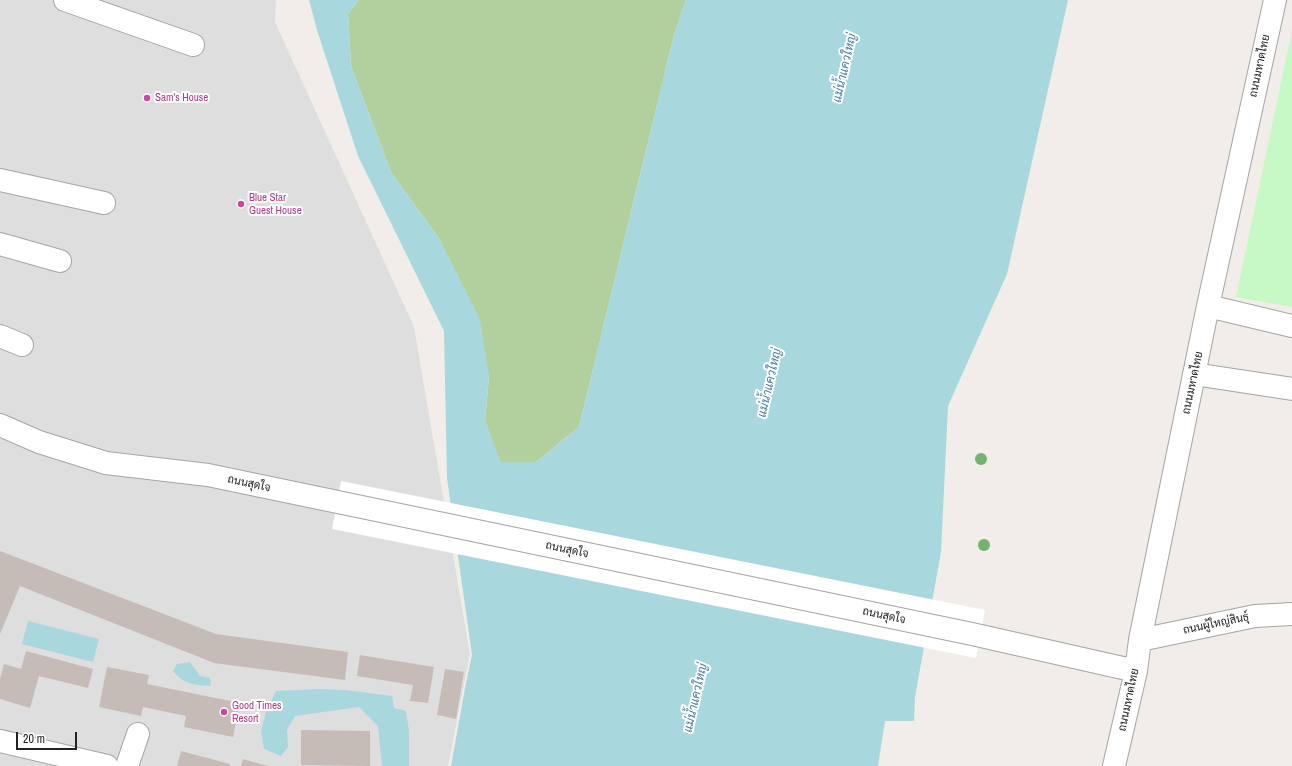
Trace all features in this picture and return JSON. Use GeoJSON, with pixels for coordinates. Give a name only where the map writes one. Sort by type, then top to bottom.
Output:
{"type":"FeatureCollection","features":[{"type":"Feature","properties":{"kind":"street","name":"ถนนมหาดไทย"},"geometry":{"type":"LineString","coordinates":[[1114,766],[1136,671],[1140,640],[1208,306],[1275,0]]}},
{"type":"Feature","properties":{"kind":"street"},"geometry":{"type":"LineString","coordinates":[[78,2],[193,45]]}},
{"type":"Feature","properties":{"kind":"street"},"geometry":{"type":"LineString","coordinates":[[0,180],[104,203]]}},
{"type":"Feature","properties":{"kind":"street"},"geometry":{"type":"LineString","coordinates":[[0,244],[60,261]]}},
{"type":"Feature","properties":{"kind":"street"},"geometry":{"type":"LineString","coordinates":[[1208,306],[1292,326]]}},
{"type":"Feature","properties":{"kind":"street"},"geometry":{"type":"LineString","coordinates":[[0,336],[22,345]]}},
{"type":"Feature","properties":{"kind":"street"},"geometry":{"type":"LineString","coordinates":[[1194,374],[1292,389]]}},
{"type":"Feature","properties":{"kind":"street","name":"ถนนสุดใจ"},"geometry":{"type":"LineString","coordinates":[[0,425],[39,442],[106,463],[208,475],[972,634],[1136,671]]}},
{"type":"Feature","properties":{"kind":"street","name":"ถนนผู้ใหญ่สินธุ์"},"geometry":{"type":"LineString","coordinates":[[1140,640],[1255,616],[1292,614]]}},
{"type":"Feature","properties":{"kind":"street"},"geometry":{"type":"LineString","coordinates":[[127,766],[138,734]]}},
{"type":"Feature","properties":{"kind":"street"},"geometry":{"type":"LineString","coordinates":[[0,741],[107,766]]}},
{"type":"Feature","properties":{"kind":"shaded area"},"geometry":{"type":"Polygon","coordinates":[[[0,0],[276,0],[275,22],[414,327],[470,654],[448,766],[0,766],[0,0]]]}},
{"type":"Feature","properties":{"kind":"green space"},"geometry":{"type":"Polygon","coordinates":[[[359,0],[686,0],[674,35],[579,427],[536,462],[500,462],[485,421],[489,376],[440,240],[391,172],[351,66],[348,14],[359,0]]]}},
{"type":"Feature","properties":{"kind":"green space"},"geometry":{"type":"Polygon","coordinates":[[[1292,30],[1292,307],[1236,297],[1292,30]]]}},
{"type":"Feature","properties":{"kind":"water","name":"แม่น้ำแควใหญ่"},"geometry":{"type":"Polygon","coordinates":[[[309,0],[359,0],[348,14],[351,66],[391,172],[440,240],[480,319],[489,376],[485,421],[501,462],[536,462],[579,427],[674,35],[686,0],[1068,0],[1007,274],[948,406],[941,552],[915,697],[914,721],[885,721],[878,766],[451,766],[472,655],[447,478],[444,331],[358,156],[317,30],[309,0]]]}},
{"type":"Feature","properties":{"kind":"water"},"geometry":{"type":"Polygon","coordinates":[[[28,621],[99,639],[93,662],[22,644],[28,621]]]}},
{"type":"Feature","properties":{"kind":"water"},"geometry":{"type":"Polygon","coordinates":[[[190,662],[200,676],[210,678],[211,686],[195,685],[186,682],[177,676],[173,671],[177,664],[190,662]]]}},
{"type":"Feature","properties":{"kind":"water"},"geometry":{"type":"Polygon","coordinates":[[[318,689],[345,690],[392,696],[394,708],[406,711],[409,731],[409,766],[382,766],[378,726],[359,707],[295,716],[287,730],[288,747],[281,756],[264,749],[261,731],[266,712],[276,691],[318,689]]]}},
{"type":"Feature","properties":{"kind":"pier"},"geometry":{"type":"Polygon","coordinates":[[[341,481],[985,610],[976,658],[332,529],[341,481]]]}},
{"type":"Feature","properties":{"kind":"building"},"geometry":{"type":"Polygon","coordinates":[[[0,551],[216,634],[348,652],[345,680],[214,663],[20,586],[0,634],[0,551]]]}},
{"type":"Feature","properties":{"kind":"building"},"geometry":{"type":"Polygon","coordinates":[[[26,651],[93,669],[88,688],[39,676],[30,708],[0,699],[0,679],[4,664],[21,669],[26,651]]]}},
{"type":"Feature","properties":{"kind":"building"},"geometry":{"type":"Polygon","coordinates":[[[360,655],[434,667],[428,703],[410,701],[413,685],[357,676],[360,655]]]}},
{"type":"Feature","properties":{"kind":"building"},"geometry":{"type":"Polygon","coordinates":[[[107,667],[149,675],[147,684],[240,703],[233,737],[184,727],[186,716],[143,707],[141,716],[99,707],[107,667]]]}},
{"type":"Feature","properties":{"kind":"building"},"geometry":{"type":"Polygon","coordinates":[[[445,669],[464,672],[456,719],[437,715],[445,669]]]}},
{"type":"Feature","properties":{"kind":"building"},"geometry":{"type":"Polygon","coordinates":[[[301,730],[370,731],[370,766],[301,765],[301,730]]]}},
{"type":"Feature","properties":{"kind":"building"},"geometry":{"type":"Polygon","coordinates":[[[181,751],[230,764],[230,766],[177,766],[181,751]]]}},
{"type":"Feature","properties":{"kind":"building"},"geometry":{"type":"Polygon","coordinates":[[[243,759],[268,766],[241,766],[243,759]]]}},
{"type":"Feature","properties":{"kind":"place","name":"Sam's House"},"geometry":{"type":"Point","coordinates":[147,98]}},
{"type":"Feature","properties":{"kind":"place","name":"Blue Star Guest House"},"geometry":{"type":"Point","coordinates":[241,204]}},
{"type":"Feature","properties":{"kind":"place","name":"Good Times Resort"},"geometry":{"type":"Point","coordinates":[224,712]}}]}
